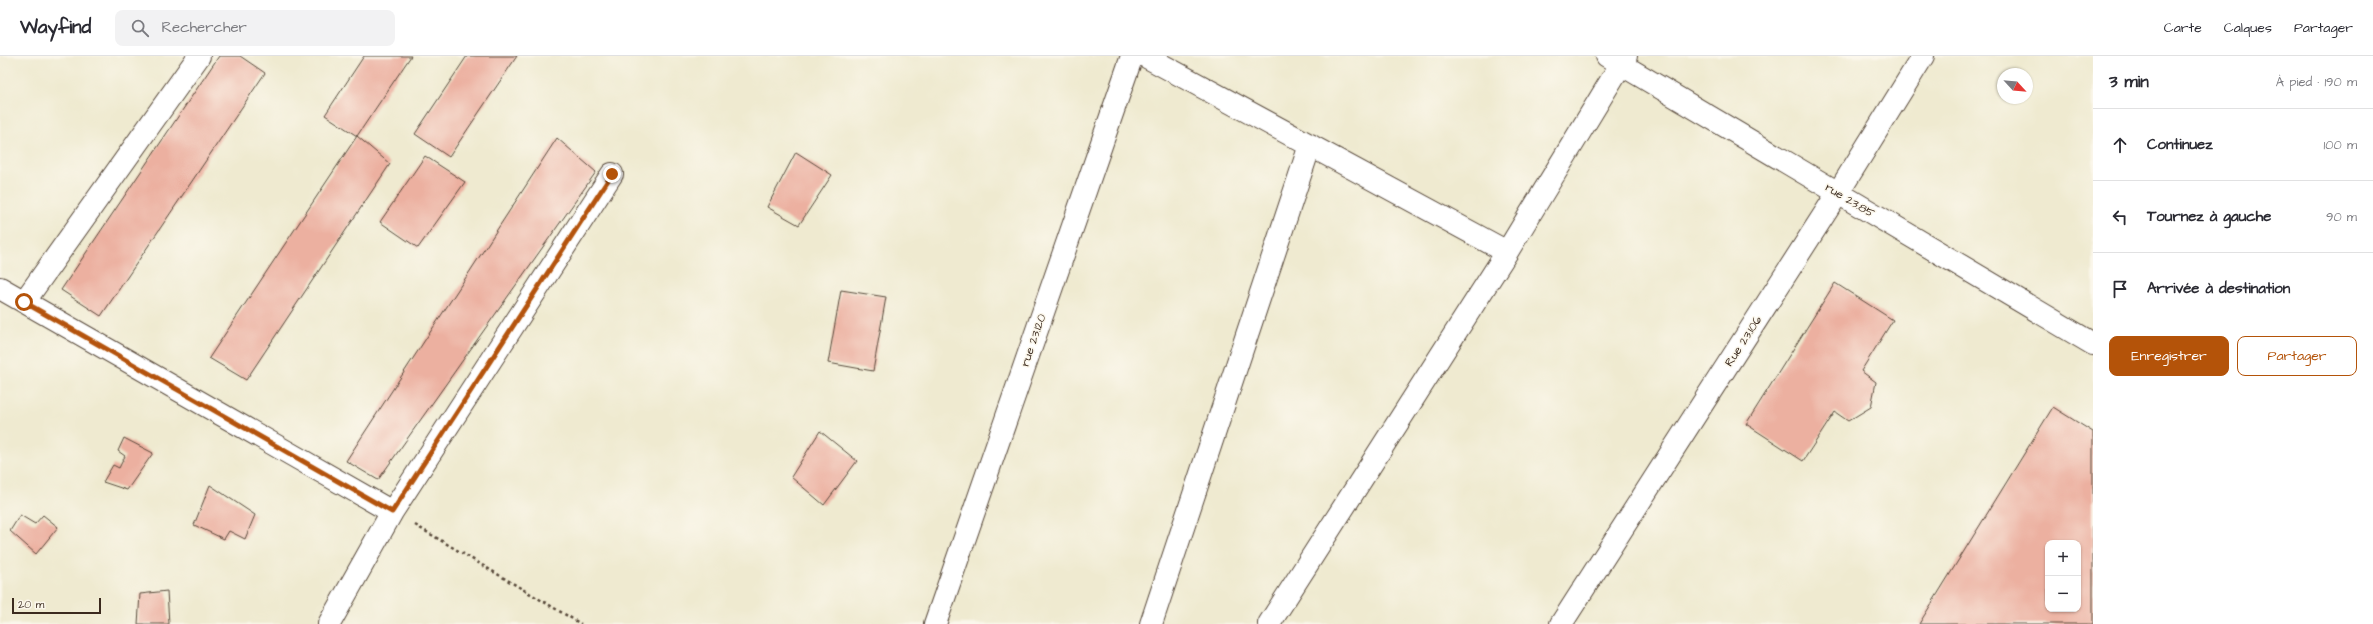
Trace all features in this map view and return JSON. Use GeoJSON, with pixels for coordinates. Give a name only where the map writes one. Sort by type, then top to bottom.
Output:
{"type":"FeatureCollection","features":[{"type":"Feature","properties":{"kind":"street"},"geometry":{"type":"LineString","coordinates":[[24,302],[199,56]]}},
{"type":"Feature","properties":{"kind":"street","name":"rue 23.120"},"geometry":{"type":"LineString","coordinates":[[935,624],[1132,56]]}},
{"type":"Feature","properties":{"kind":"street"},"geometry":{"type":"LineString","coordinates":[[1145,56],[1507,252]]}},
{"type":"Feature","properties":{"kind":"street","name":"Rue 23.106"},"geometry":{"type":"LineString","coordinates":[[1560,624],[1838,193],[1923,56]]}},
{"type":"Feature","properties":{"kind":"street"},"geometry":{"type":"LineString","coordinates":[[1269,624],[1507,252],[1618,59]]}},
{"type":"Feature","properties":{"kind":"street","name":"rue 23.85"},"geometry":{"type":"LineString","coordinates":[[1618,59],[1838,193],[2093,344]]}},
{"type":"Feature","properties":{"kind":"street"},"geometry":{"type":"LineString","coordinates":[[1151,624],[1310,145]]}},
{"type":"Feature","properties":{"kind":"street"},"geometry":{"type":"LineString","coordinates":[[329,624],[392,512],[612,174]]}},
{"type":"Feature","properties":{"kind":"street"},"geometry":{"type":"LineString","coordinates":[[0,288],[392,512]]}},
{"type":"Feature","properties":{"kind":"path"},"geometry":{"type":"LineString","coordinates":[[392,512],[581,624]]}},
{"type":"Feature","properties":{"kind":"building"},"geometry":{"type":"Polygon","coordinates":[[[219,56],[240,56],[265,73],[101,316],[61,290],[219,56]]]}},
{"type":"Feature","properties":{"kind":"building"},"geometry":{"type":"Polygon","coordinates":[[[364,56],[411,56],[357,136],[325,115],[364,56]]]}},
{"type":"Feature","properties":{"kind":"building"},"geometry":{"type":"Polygon","coordinates":[[[467,56],[517,56],[449,157],[415,134],[467,56]]]}},
{"type":"Feature","properties":{"kind":"building"},"geometry":{"type":"Polygon","coordinates":[[[357,136],[390,164],[246,380],[209,358],[357,136]]]}},
{"type":"Feature","properties":{"kind":"building"},"geometry":{"type":"Polygon","coordinates":[[[557,138],[596,172],[378,480],[346,461],[557,138]]]}},
{"type":"Feature","properties":{"kind":"building"},"geometry":{"type":"Polygon","coordinates":[[[796,152],[832,175],[799,225],[767,207],[796,152]]]}},
{"type":"Feature","properties":{"kind":"building"},"geometry":{"type":"Polygon","coordinates":[[[425,156],[465,182],[418,248],[380,222],[425,156]]]}},
{"type":"Feature","properties":{"kind":"building"},"geometry":{"type":"Polygon","coordinates":[[[1835,283],[1893,320],[1861,371],[1876,382],[1871,407],[1848,421],[1835,412],[1803,461],[1746,424],[1835,283]]]}},
{"type":"Feature","properties":{"kind":"building"},"geometry":{"type":"Polygon","coordinates":[[[841,290],[886,297],[873,371],[828,363],[841,290]]]}},
{"type":"Feature","properties":{"kind":"building"},"geometry":{"type":"Polygon","coordinates":[[[2053,407],[2093,432],[2093,624],[1919,624],[2053,407]]]}},
{"type":"Feature","properties":{"kind":"building"},"geometry":{"type":"Polygon","coordinates":[[[820,431],[857,461],[824,505],[791,477],[820,431]]]}},
{"type":"Feature","properties":{"kind":"building"},"geometry":{"type":"Polygon","coordinates":[[[124,438],[153,453],[127,490],[103,482],[113,465],[119,468],[125,456],[118,451],[124,438]]]}},
{"type":"Feature","properties":{"kind":"building"},"geometry":{"type":"Polygon","coordinates":[[[210,485],[255,515],[245,539],[229,531],[224,539],[194,525],[210,485]]]}},
{"type":"Feature","properties":{"kind":"building"},"geometry":{"type":"Polygon","coordinates":[[[20,515],[35,524],[43,515],[58,527],[36,554],[10,531],[20,515]]]}},
{"type":"Feature","properties":{"kind":"building"},"geometry":{"type":"Polygon","coordinates":[[[167,591],[169,624],[138,624],[140,594],[167,591]]]}},
{"type":"Feature","properties":{"kind":"route"},"geometry":{"type":"LineString","coordinates":[[24,302],[392,512],[612,174]]}}]}
